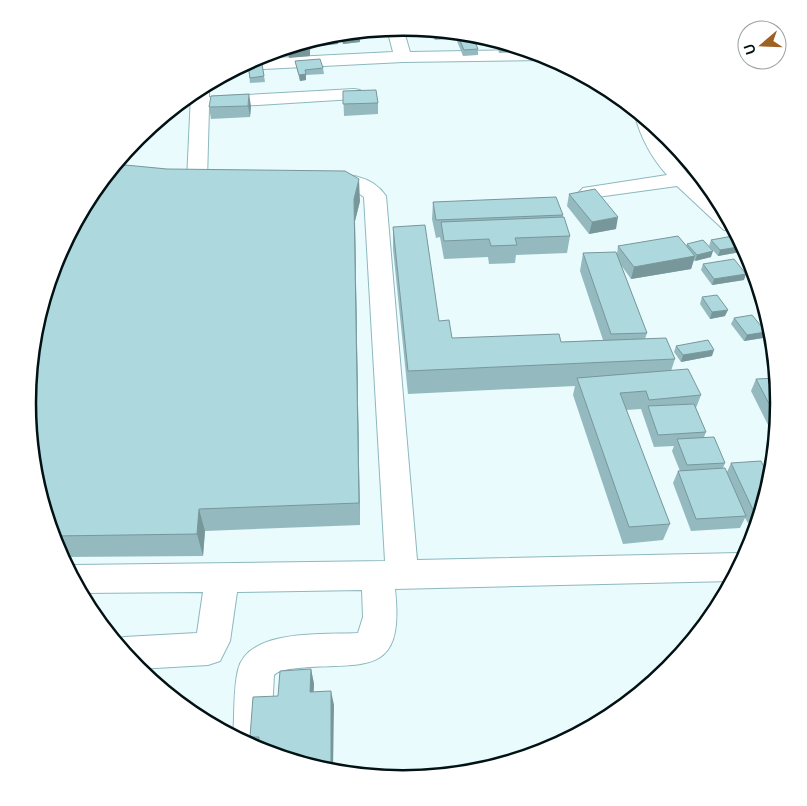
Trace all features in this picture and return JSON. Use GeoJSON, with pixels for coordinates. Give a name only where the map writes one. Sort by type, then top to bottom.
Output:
{"type":"FeatureCollection","features":[{"type":"Feature","properties":{"kind":"street"},"geometry":{"type":"LineString","coordinates":[[397,36],[403,58]]}},
{"type":"Feature","properties":{"kind":"street"},"geometry":{"type":"LineString","coordinates":[[263,64],[520,56]]}},
{"type":"Feature","properties":{"kind":"street"},"geometry":{"type":"LineString","coordinates":[[204,95],[354,94]]}},
{"type":"Feature","properties":{"kind":"street"},"geometry":{"type":"LineString","coordinates":[[171,178],[207,180],[200,97]]}},
{"type":"Feature","properties":{"kind":"street"},"geometry":{"type":"LineString","coordinates":[[646,127],[660,152],[681,179],[715,209]]}},
{"type":"Feature","properties":{"kind":"street"},"geometry":{"type":"LineString","coordinates":[[590,192],[681,179]]}},
{"type":"Feature","properties":{"kind":"street"},"geometry":{"type":"LineString","coordinates":[[252,737],[256,670],[259,665],[265,660],[279,655],[364,649],[371,646],[376,640],[390,575],[375,196],[365,185],[347,180],[297,180]]}},
{"type":"Feature","properties":{"kind":"street"},"geometry":{"type":"LineString","coordinates":[[81,578],[222,578],[732,567]]}},
{"type":"Feature","properties":{"kind":"street"},"geometry":{"type":"LineString","coordinates":[[134,652],[208,649],[213,641],[222,578]]}},
{"type":"Feature","properties":{"kind":"building"},"geometry":{"type":"Polygon","coordinates":[[[460,40],[475,43],[478,49],[464,50],[460,40]]]}},
{"type":"Feature","properties":{"kind":"building"},"geometry":{"type":"Polygon","coordinates":[[[320,59],[323,68],[305,70],[306,74],[299,75],[295,61],[320,59]]]}},
{"type":"Feature","properties":{"kind":"building"},"geometry":{"type":"Polygon","coordinates":[[[262,64],[264,76],[250,78],[249,70],[262,64]]]}},
{"type":"Feature","properties":{"kind":"building"},"geometry":{"type":"Polygon","coordinates":[[[376,90],[378,103],[343,104],[343,91],[376,90]]]}},
{"type":"Feature","properties":{"kind":"building"},"geometry":{"type":"Polygon","coordinates":[[[249,94],[248,106],[209,107],[211,96],[249,94]]]}},
{"type":"Feature","properties":{"kind":"building"},"geometry":{"type":"Polygon","coordinates":[[[124,165],[167,169],[345,171],[359,179],[354,199],[359,503],[199,509],[197,534],[61,536],[43,475],[39,451],[36,403],[39,355],[43,331],[64,263],[85,220],[124,165]]]}},
{"type":"Feature","properties":{"kind":"building"},"geometry":{"type":"Polygon","coordinates":[[[595,189],[618,217],[592,222],[569,194],[595,189]]]}},
{"type":"Feature","properties":{"kind":"building"},"geometry":{"type":"Polygon","coordinates":[[[556,197],[563,215],[436,220],[433,202],[556,197]]]}},
{"type":"Feature","properties":{"kind":"building"},"geometry":{"type":"Polygon","coordinates":[[[564,217],[570,236],[515,238],[517,245],[491,246],[489,239],[444,241],[441,222],[564,217]]]}},
{"type":"Feature","properties":{"kind":"building"},"geometry":{"type":"Polygon","coordinates":[[[425,225],[439,321],[449,320],[452,338],[559,334],[561,342],[666,338],[675,359],[408,371],[393,227],[425,225]]]}},
{"type":"Feature","properties":{"kind":"building"},"geometry":{"type":"Polygon","coordinates":[[[678,236],[695,256],[634,267],[618,246],[678,236]]]}},
{"type":"Feature","properties":{"kind":"building"},"geometry":{"type":"Polygon","coordinates":[[[731,236],[736,247],[720,250],[711,240],[731,236]]]}},
{"type":"Feature","properties":{"kind":"building"},"geometry":{"type":"Polygon","coordinates":[[[703,240],[713,251],[697,255],[687,244],[703,240]]]}},
{"type":"Feature","properties":{"kind":"building"},"geometry":{"type":"Polygon","coordinates":[[[616,252],[647,333],[611,334],[583,253],[616,252]]]}},
{"type":"Feature","properties":{"kind":"building"},"geometry":{"type":"Polygon","coordinates":[[[734,259],[746,274],[714,279],[703,264],[734,259]]]}},
{"type":"Feature","properties":{"kind":"building"},"geometry":{"type":"Polygon","coordinates":[[[717,295],[728,310],[712,312],[702,297],[717,295]]]}},
{"type":"Feature","properties":{"kind":"building"},"geometry":{"type":"Polygon","coordinates":[[[752,315],[764,332],[747,335],[734,318],[752,315]]]}},
{"type":"Feature","properties":{"kind":"building"},"geometry":{"type":"Polygon","coordinates":[[[708,340],[714,350],[683,355],[676,346],[708,340]]]}},
{"type":"Feature","properties":{"kind":"building"},"geometry":{"type":"Polygon","coordinates":[[[688,369],[701,395],[649,400],[646,391],[620,393],[670,524],[629,527],[577,378],[688,369]]]}},
{"type":"Feature","properties":{"kind":"building"},"geometry":{"type":"Polygon","coordinates":[[[770,378],[771,407],[756,379],[770,378]]]}},
{"type":"Feature","properties":{"kind":"building"},"geometry":{"type":"Polygon","coordinates":[[[694,404],[706,432],[658,435],[648,406],[694,404]]]}},
{"type":"Feature","properties":{"kind":"building"},"geometry":{"type":"Polygon","coordinates":[[[714,437],[725,463],[687,465],[677,439],[714,437]]]}},
{"type":"Feature","properties":{"kind":"building"},"geometry":{"type":"Polygon","coordinates":[[[761,461],[765,469],[754,512],[731,463],[761,461]]]}},
{"type":"Feature","properties":{"kind":"building"},"geometry":{"type":"Polygon","coordinates":[[[725,468],[746,516],[696,519],[678,471],[725,468]]]}},
{"type":"Feature","properties":{"kind":"building"},"geometry":{"type":"Polygon","coordinates":[[[311,669],[310,692],[331,691],[331,763],[285,750],[259,740],[259,737],[250,736],[253,697],[278,696],[280,671],[311,669]]]}}]}
